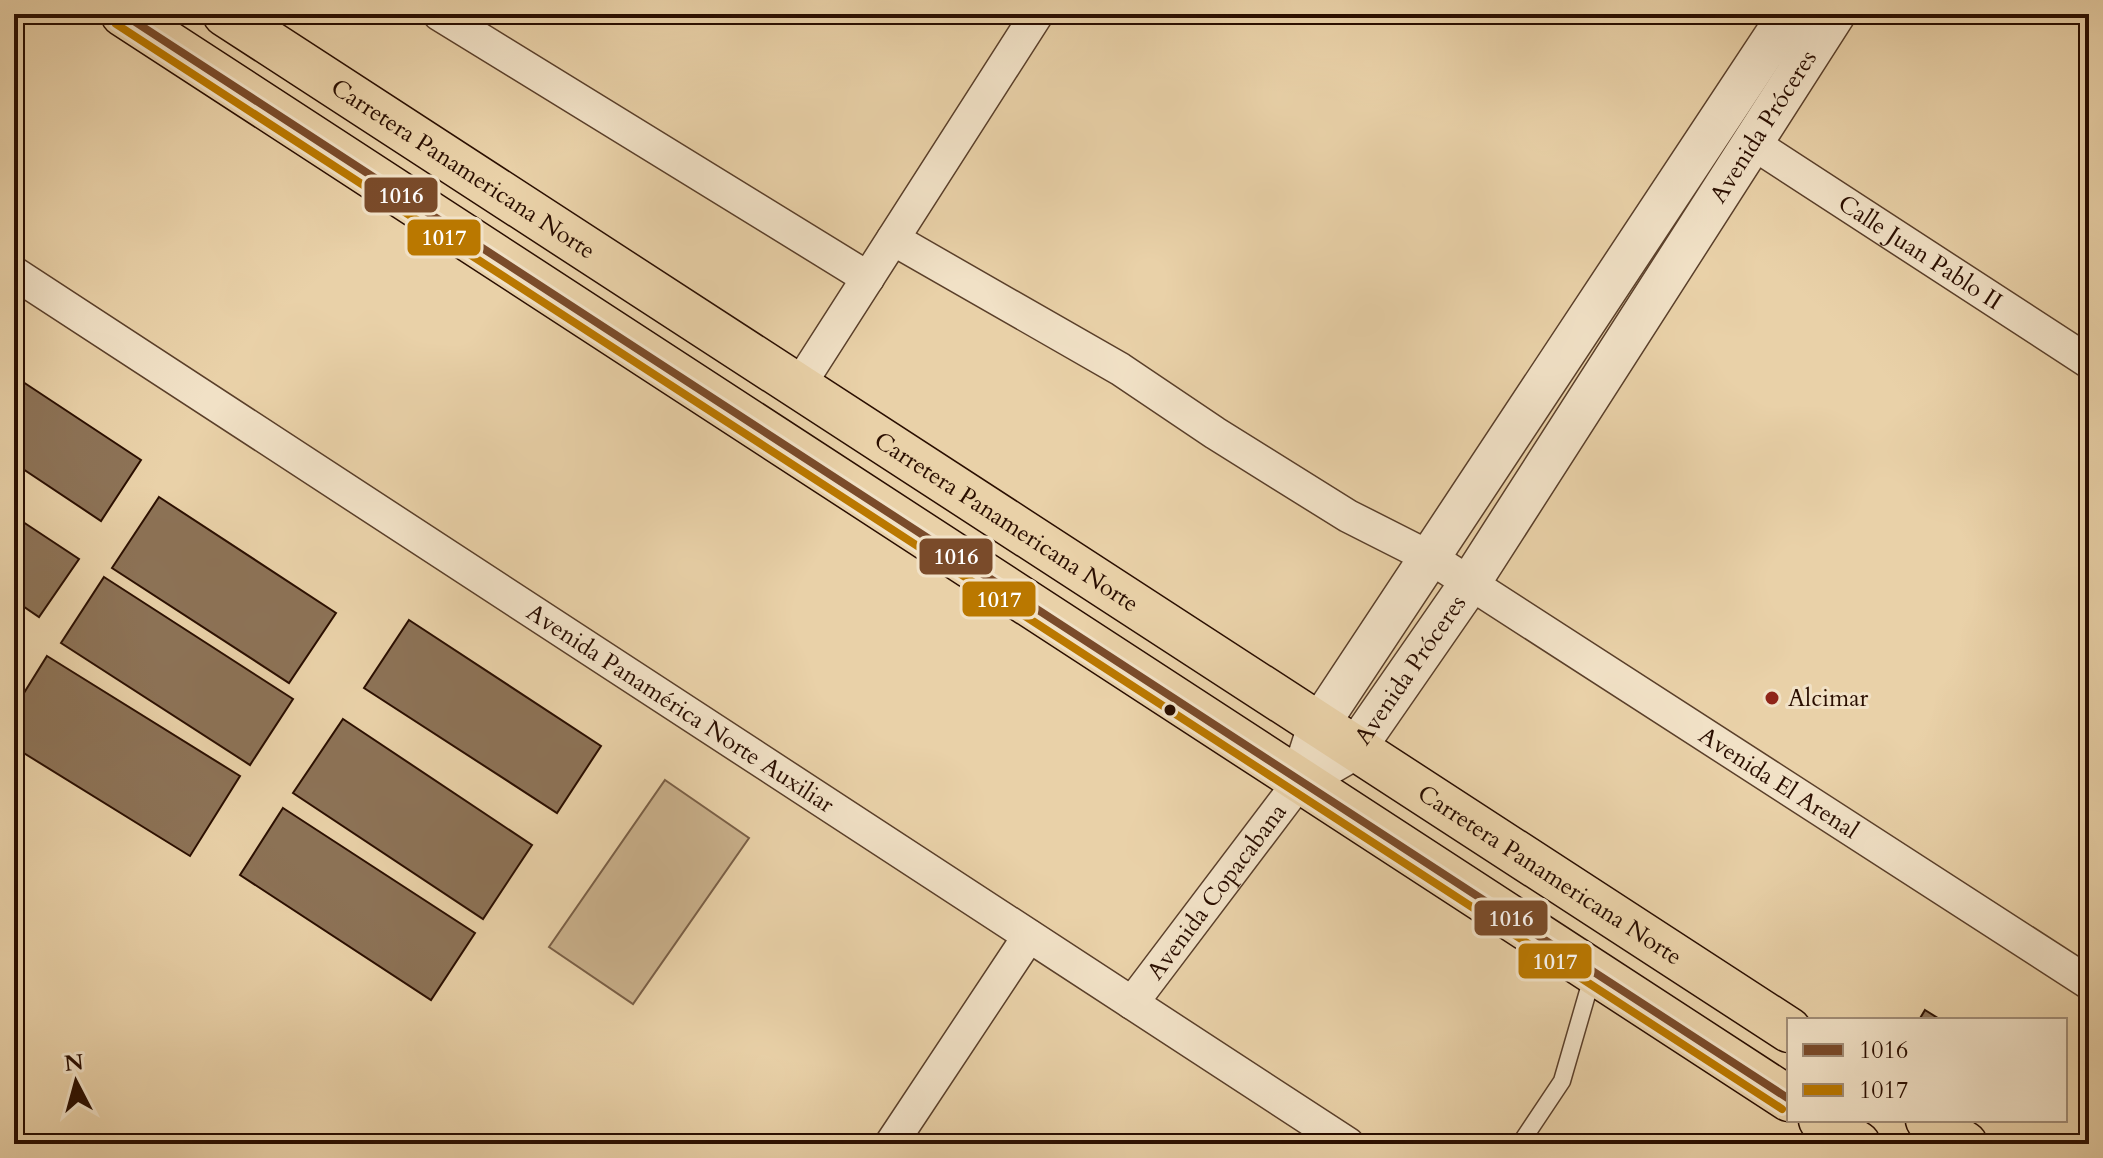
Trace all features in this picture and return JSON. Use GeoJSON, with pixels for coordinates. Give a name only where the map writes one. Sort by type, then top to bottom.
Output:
{"type":"FeatureCollection","features":[{"type":"Feature","properties":{"kind":"highway"},"geometry":{"type":"LineString","coordinates":[[123,14],[1787,1098]]}},
{"type":"Feature","properties":{"kind":"highway","name":"Carretera Panamericana Norte"},"geometry":{"type":"LineString","coordinates":[[230,15],[1787,1029]]}},
{"type":"Feature","properties":{"kind":"highway"},"geometry":{"type":"LineString","coordinates":[[1824,1122],[1858,1144]]}},
{"type":"Feature","properties":{"kind":"highway"},"geometry":{"type":"LineString","coordinates":[[1931,1122],[1965,1144]]}},
{"type":"Feature","properties":{"kind":"street"},"geometry":{"type":"LineString","coordinates":[[439,14],[868,278]]}},
{"type":"Feature","properties":{"kind":"street"},"geometry":{"type":"LineString","coordinates":[[798,387],[1037,14]]}},
{"type":"Feature","properties":{"kind":"street","name":"Avenida Próceres"},"geometry":{"type":"LineString","coordinates":[[1300,781],[1318,726],[1789,14]]}},
{"type":"Feature","properties":{"kind":"street","name":"Avenida Próceres"},"geometry":{"type":"LineString","coordinates":[[1300,781],[1355,749],[1470,583],[1835,14]]}},
{"type":"Feature","properties":{"kind":"street","name":"Calle Juan Pablo II"},"geometry":{"type":"LineString","coordinates":[[1751,142],[2089,362]]}},
{"type":"Feature","properties":{"kind":"street","name":"Avenida El Arenal"},"geometry":{"type":"LineString","coordinates":[[893,239],[1120,369],[1348,516],[1431,558],[2089,983]]}},
{"type":"Feature","properties":{"kind":"street","name":"Avenida Panamérica Norte Auxiliar"},"geometry":{"type":"LineString","coordinates":[[14,273],[1348,1144]]}},
{"type":"Feature","properties":{"kind":"street","name":"Avenida Copacabana"},"geometry":{"type":"LineString","coordinates":[[1132,1003],[1300,781]]}},
{"type":"Feature","properties":{"kind":"street"},"geometry":{"type":"LineString","coordinates":[[891,1144],[1029,936]]}},
{"type":"Feature","properties":{"kind":"lane"},"geometry":{"type":"LineString","coordinates":[[1520,1144],[1562,1081],[1594,972]]}},
{"type":"Feature","properties":{"kind":"shaded area"},"geometry":{"type":"Polygon","coordinates":[[[665,780],[749,838],[633,1004],[549,947],[665,780]]]}},
{"type":"Feature","properties":{"kind":"building"},"geometry":{"type":"Polygon","coordinates":[[[14,376],[141,460],[101,521],[14,463],[14,376]]]}},
{"type":"Feature","properties":{"kind":"building"},"geometry":{"type":"Polygon","coordinates":[[[159,497],[336,613],[289,683],[112,568],[159,497]]]}},
{"type":"Feature","properties":{"kind":"building"},"geometry":{"type":"Polygon","coordinates":[[[14,516],[79,559],[39,617],[14,600],[14,516]]]}},
{"type":"Feature","properties":{"kind":"building"},"geometry":{"type":"Polygon","coordinates":[[[104,577],[293,699],[250,765],[61,643],[104,577]]]}},
{"type":"Feature","properties":{"kind":"building"},"geometry":{"type":"Polygon","coordinates":[[[409,620],[601,746],[557,813],[364,688],[409,620]]]}},
{"type":"Feature","properties":{"kind":"building"},"geometry":{"type":"Polygon","coordinates":[[[47,656],[240,776],[190,856],[14,747],[14,709],[47,656]]]}},
{"type":"Feature","properties":{"kind":"building"},"geometry":{"type":"Polygon","coordinates":[[[343,719],[532,845],[483,919],[293,793],[343,719]]]}},
{"type":"Feature","properties":{"kind":"building"},"geometry":{"type":"Polygon","coordinates":[[[283,808],[475,933],[431,1000],[240,875],[283,808]]]}},
{"type":"Feature","properties":{"kind":"building"},"geometry":{"type":"Polygon","coordinates":[[[1925,1010],[1938,1018],[1920,1018],[1925,1010]]]}},
{"type":"Feature","properties":{"kind":"transit line","name":"1016"},"geometry":{"type":"LineString","coordinates":[[123,14],[1787,1098]]}},
{"type":"Feature","properties":{"kind":"transit line","name":"1017"},"geometry":{"type":"LineString","coordinates":[[116,24],[1782,1109]]}},
{"type":"Feature","properties":{"kind":"place","name":"Alcimar"},"geometry":{"type":"Point","coordinates":[1772,698]}}]}
